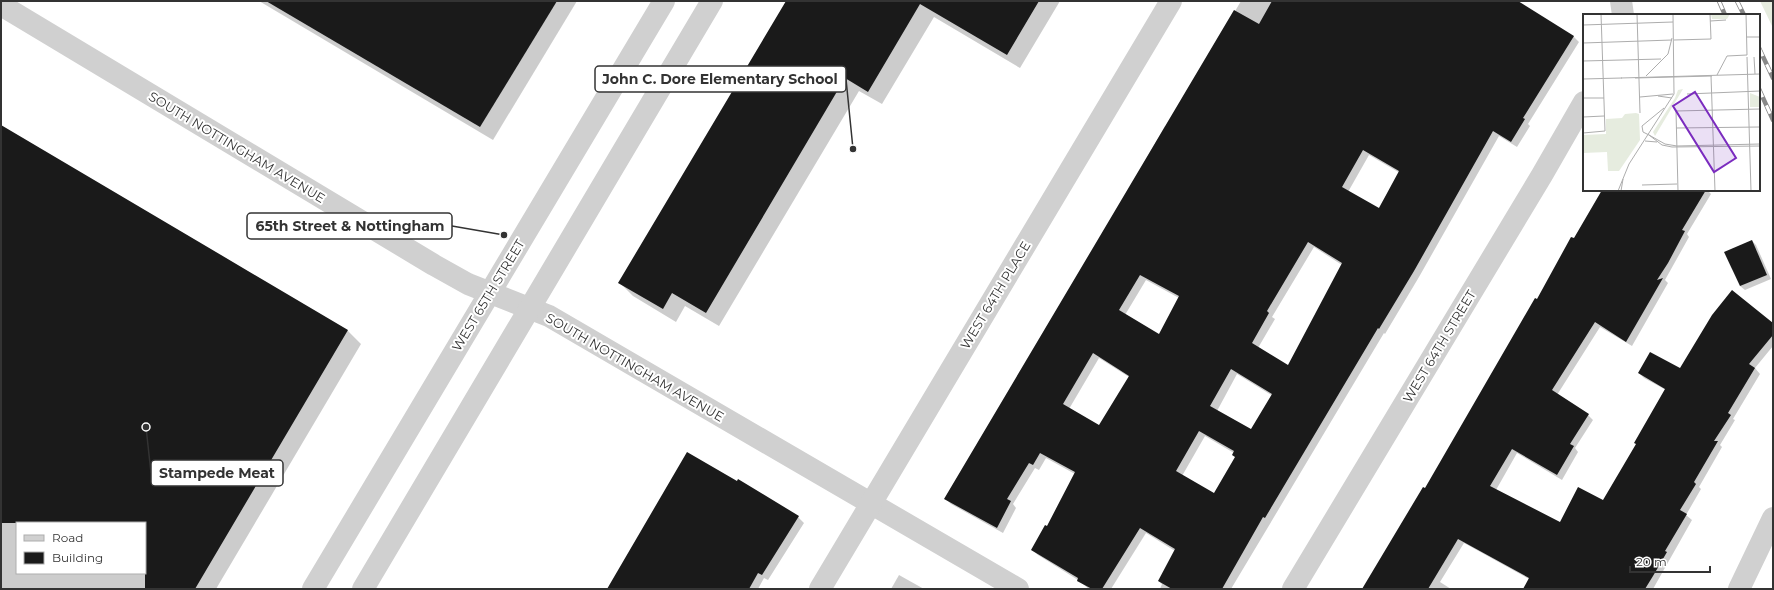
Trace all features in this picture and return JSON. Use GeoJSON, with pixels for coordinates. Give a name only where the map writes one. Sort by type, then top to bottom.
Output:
{"type":"FeatureCollection","features":[{"type":"Feature","properties":{"kind":"street","name":"WEST 65TH STREET"},"geometry":{"type":"LineString","coordinates":[[313,589],[664,1]]}},
{"type":"Feature","properties":{"kind":"street"},"geometry":{"type":"LineString","coordinates":[[363,589],[712,1]]}},
{"type":"Feature","properties":{"kind":"street","name":"WEST 64TH PLACE"},"geometry":{"type":"LineString","coordinates":[[820,589],[1171,1]]}},
{"type":"Feature","properties":{"kind":"street","name":"SOUTH NOTTINGHAM AVENUE"},"geometry":{"type":"LineString","coordinates":[[1,5],[434,265],[468,284],[549,316],[1018,589]]}},
{"type":"Feature","properties":{"kind":"street","name":"WEST 64TH STREET"},"geometry":{"type":"LineString","coordinates":[[1293,589],[1542,175],[1583,104]]}},
{"type":"Feature","properties":{"kind":"street"},"geometry":{"type":"LineString","coordinates":[[1739,589],[1773,518]]}},
{"type":"Feature","properties":{"kind":"shaded area"},"geometry":{"type":"Polygon","coordinates":[[[1760,1],[1773,1],[1773,28],[1760,1]]]}},
{"type":"Feature","properties":{"kind":"building"},"geometry":{"type":"Polygon","coordinates":[[[266,1],[557,1],[480,127],[266,1]]]}},
{"type":"Feature","properties":{"kind":"building"},"geometry":{"type":"Polygon","coordinates":[[[786,1],[1039,1],[1007,55],[920,4],[868,92],[845,78],[706,313],[672,293],[663,309],[618,283],[786,1]]]}},
{"type":"Feature","properties":{"kind":"building"},"geometry":{"type":"Polygon","coordinates":[[[1272,1],[1518,1],[1574,36],[1523,118],[1525,119],[1511,142],[1493,131],[1414,271],[1379,329],[1378,328],[1265,518],[1263,517],[1222,589],[1172,589],[1158,581],[1175,549],[1140,528],[1102,589],[1092,589],[1077,581],[1078,578],[1031,550],[1045,525],[1047,526],[1075,472],[1040,453],[1033,465],[1029,463],[1007,499],[1011,501],[997,528],[944,499],[1234,10],[1259,24],[1272,1]],[[1363,150],[1342,187],[1379,208],[1399,171],[1363,150]],[[1308,242],[1267,311],[1269,313],[1252,343],[1288,365],[1342,263],[1308,242]],[[1140,275],[1119,310],[1159,334],[1179,296],[1140,275]],[[1093,353],[1063,404],[1099,425],[1129,376],[1093,353]],[[1231,369],[1210,406],[1251,429],[1272,394],[1231,369]],[[1199,431],[1176,471],[1214,493],[1235,457],[1232,455],[1234,451],[1199,431]]]}},
{"type":"Feature","properties":{"kind":"building"},"geometry":{"type":"Polygon","coordinates":[[[1,125],[348,330],[195,589],[145,589],[146,522],[1,523],[1,125]]]}},
{"type":"Feature","properties":{"kind":"building"},"geometry":{"type":"Polygon","coordinates":[[[1601,191],[1705,191],[1682,230],[1685,231],[1657,280],[1663,278],[1626,342],[1595,322],[1552,390],[1589,414],[1570,444],[1574,446],[1557,475],[1512,449],[1490,486],[1560,522],[1578,487],[1603,500],[1636,444],[1634,443],[1665,389],[1638,373],[1650,352],[1680,368],[1712,315],[1732,290],[1773,323],[1773,335],[1749,364],[1755,368],[1728,413],[1731,415],[1714,441],[1718,441],[1694,482],[1696,484],[1680,510],[1687,514],[1665,551],[1667,552],[1653,576],[1645,589],[1523,589],[1529,578],[1458,539],[1428,589],[1362,589],[1423,487],[1425,488],[1535,298],[1537,299],[1571,237],[1574,238],[1601,191]]]}},
{"type":"Feature","properties":{"kind":"building"},"geometry":{"type":"Polygon","coordinates":[[[1752,240],[1767,275],[1740,286],[1724,252],[1752,240]]]}},
{"type":"Feature","properties":{"kind":"building"},"geometry":{"type":"Polygon","coordinates":[[[687,452],[737,481],[738,479],[799,516],[762,575],[758,573],[749,589],[607,589],[687,452]]]}},
{"type":"Feature","properties":{"kind":"railway"},"geometry":{"type":"LineString","coordinates":[[1719,1],[1725,14]]}},
{"type":"Feature","properties":{"kind":"railway"},"geometry":{"type":"LineString","coordinates":[[1737,1],[1744,14]]}},
{"type":"Feature","properties":{"kind":"railway"},"geometry":{"type":"LineString","coordinates":[[1760,50],[1773,78]]}},
{"type":"Feature","properties":{"kind":"railway"},"geometry":{"type":"LineString","coordinates":[[1760,91],[1773,120]]}},
{"type":"Feature","properties":{"kind":"place","name":"John C. Dore Elementary School"},"geometry":{"type":"Point","coordinates":[853,149]}},
{"type":"Feature","properties":{"kind":"place","name":"65th Street & Nottingham"},"geometry":{"type":"Point","coordinates":[504,235]}},
{"type":"Feature","properties":{"kind":"place","name":"Stampede Meat"},"geometry":{"type":"Point","coordinates":[146,427]}}]}
